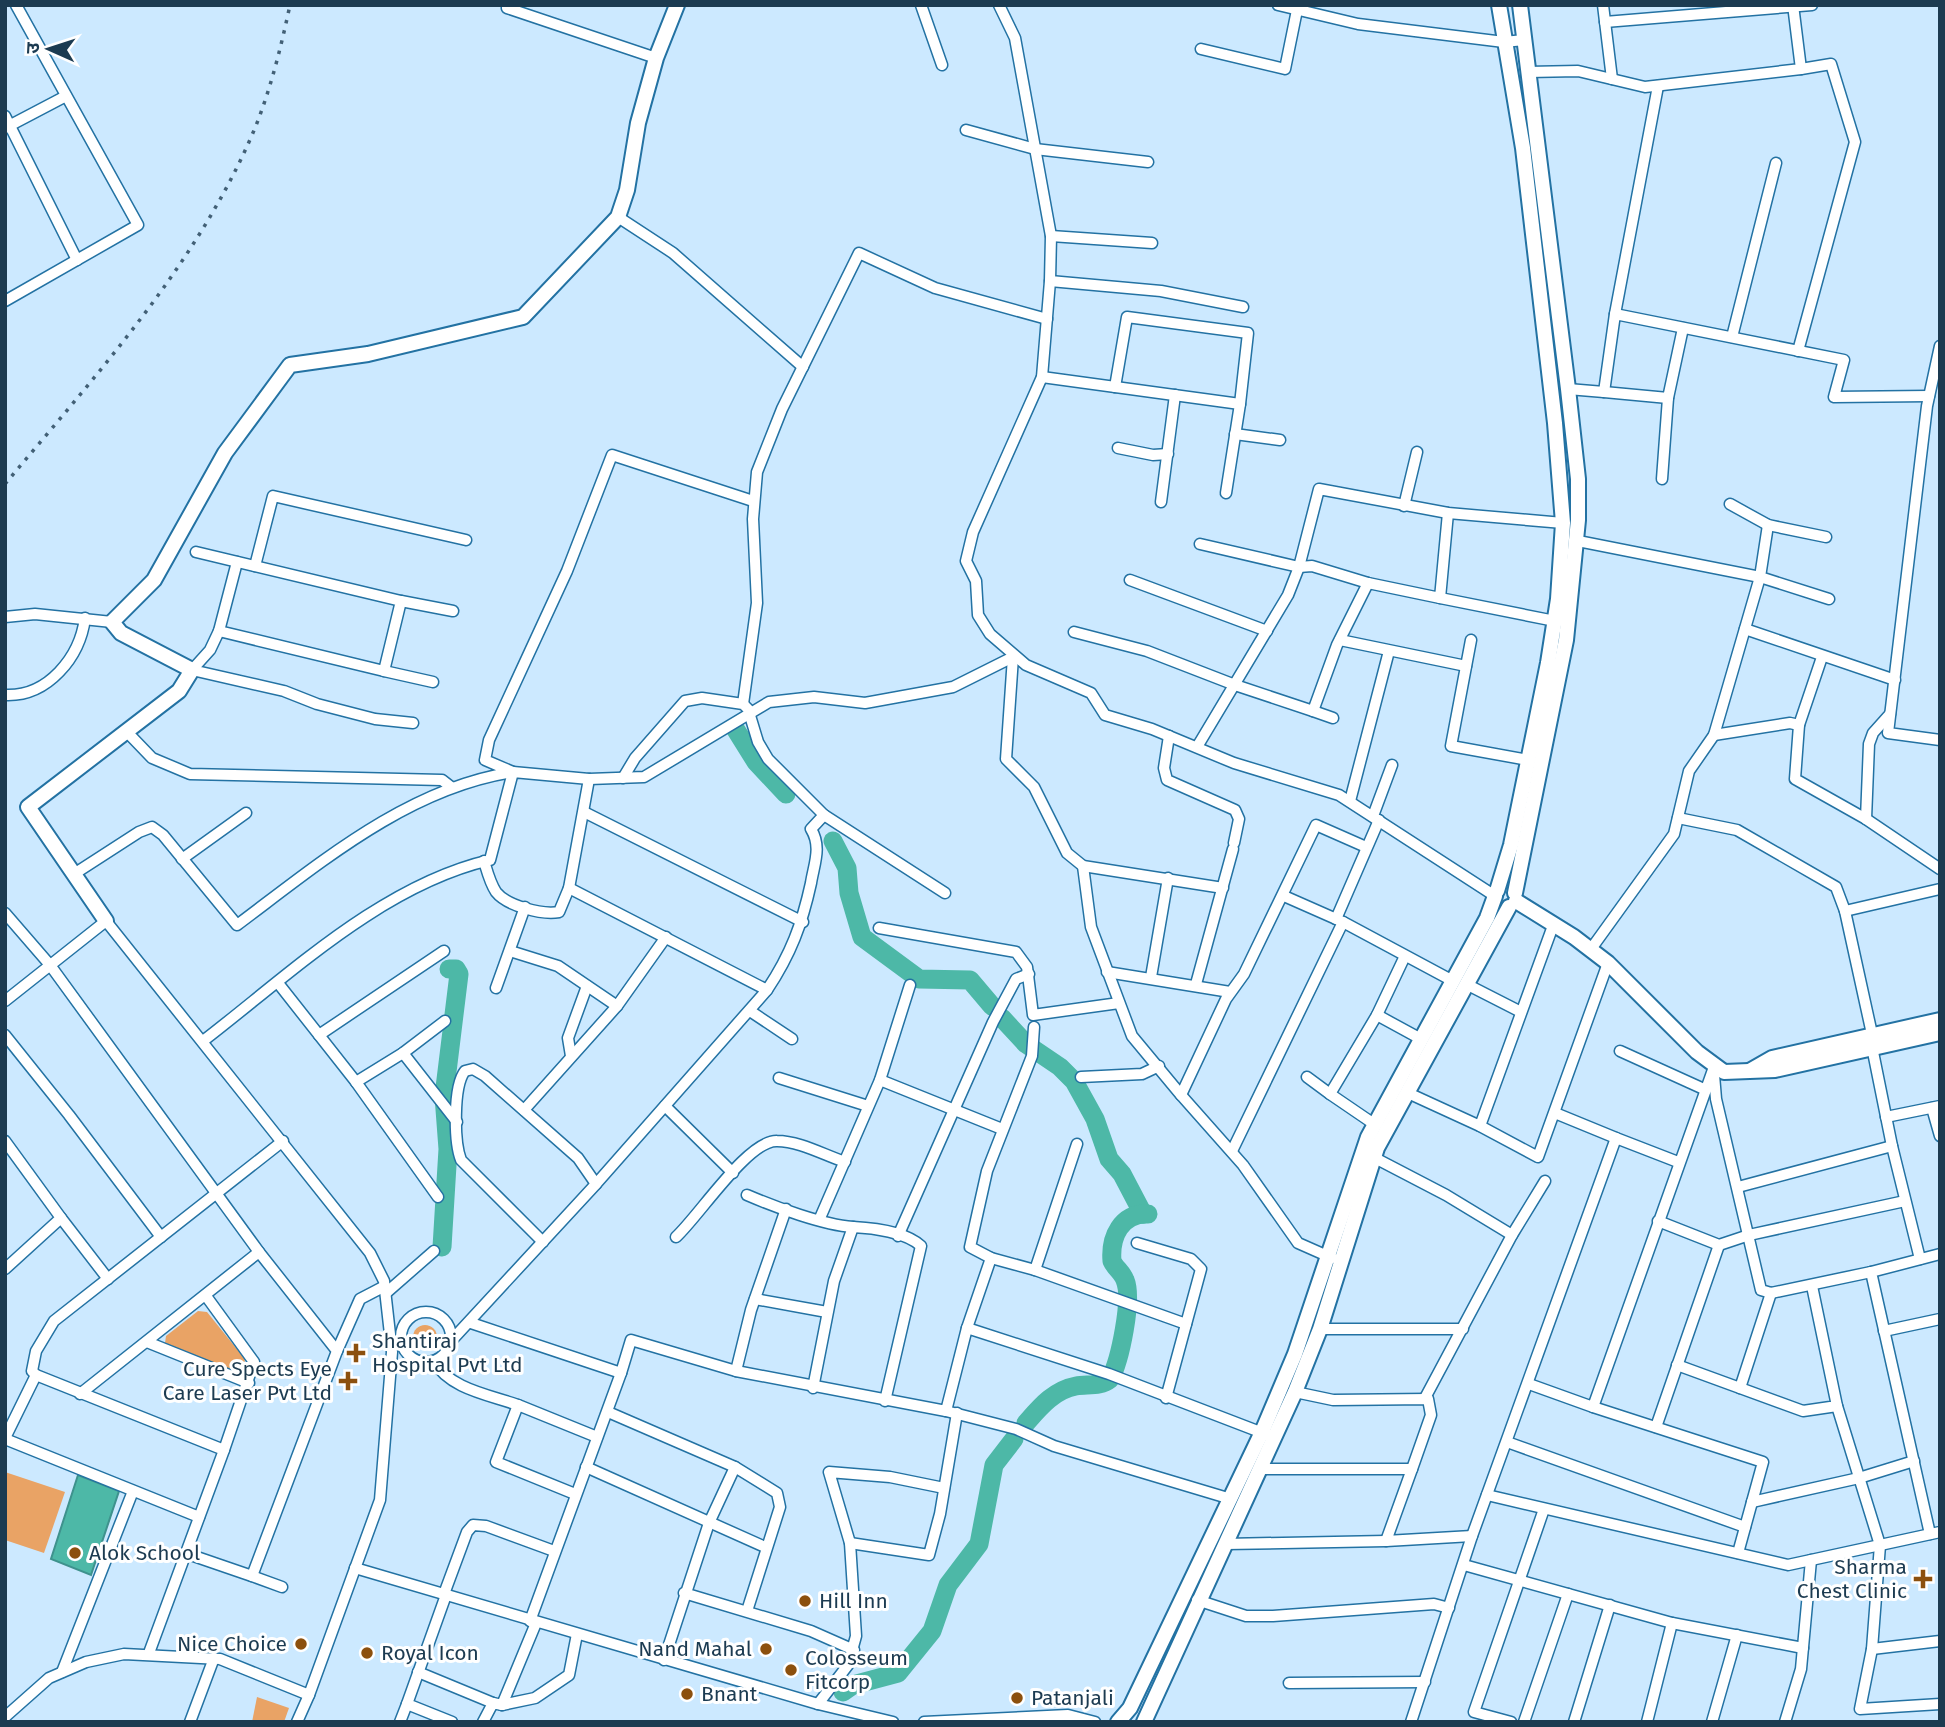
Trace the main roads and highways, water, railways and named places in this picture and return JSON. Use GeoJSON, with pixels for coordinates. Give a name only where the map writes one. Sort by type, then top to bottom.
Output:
{"type":"FeatureCollection","features":[{"type":"Feature","properties":{"kind":"waterway"},"geometry":{"type":"LineString","coordinates":[[736,730],[756,762],[786,794]]}},
{"type":"Feature","properties":{"kind":"waterway"},"geometry":{"type":"LineString","coordinates":[[833,841],[847,868],[849,893],[862,937],[919,979],[970,980],[992,1006]]}},
{"type":"Feature","properties":{"kind":"waterway"},"geometry":{"type":"LineString","coordinates":[[442,1247],[448,1149],[444,1096],[459,974],[456,969],[449,969]]}},
{"type":"Feature","properties":{"kind":"waterway"},"geometry":{"type":"LineString","coordinates":[[1002,1018],[1026,1044],[1060,1067],[1074,1081],[1095,1119],[1109,1159],[1122,1174],[1143,1214]]}},
{"type":"Feature","properties":{"kind":"waterway"},"geometry":{"type":"LineString","coordinates":[[1026,1423],[1048,1400],[1061,1391],[1110,1379],[1121,1345],[1127,1301],[1125,1280],[1112,1261],[1113,1243],[1124,1222],[1148,1214]]}},
{"type":"Feature","properties":{"kind":"waterway"},"geometry":{"type":"LineString","coordinates":[[843,1692],[853,1685],[898,1673],[932,1631],[948,1585],[979,1544],[994,1465],[1014,1439]]}},
{"type":"Feature","properties":{"kind":"railway"},"geometry":{"type":"LineString","coordinates":[[5,484],[144,315],[205,225],[255,128],[275,67],[290,5]]}},
{"type":"Feature","properties":{"kind":"place","name":"Shantiraj Hospital Pvt Ltd"},"geometry":{"type":"Point","coordinates":[356,1353]}},
{"type":"Feature","properties":{"kind":"place","name":"Cure Spects Eye Care Laser Pvt Ltd"},"geometry":{"type":"Point","coordinates":[348,1381]}},
{"type":"Feature","properties":{"kind":"place","name":"Alok School"},"geometry":{"type":"Point","coordinates":[75,1553]}},
{"type":"Feature","properties":{"kind":"place","name":"Sharma Chest Clinic"},"geometry":{"type":"Point","coordinates":[1923,1579]}},
{"type":"Feature","properties":{"kind":"place","name":"Hill Inn"},"geometry":{"type":"Point","coordinates":[805,1601]}},
{"type":"Feature","properties":{"kind":"place","name":"Nice Choice"},"geometry":{"type":"Point","coordinates":[301,1644]}},
{"type":"Feature","properties":{"kind":"place","name":"Nand Mahal"},"geometry":{"type":"Point","coordinates":[766,1649]}},
{"type":"Feature","properties":{"kind":"place","name":"Royal Icon"},"geometry":{"type":"Point","coordinates":[367,1653]}},
{"type":"Feature","properties":{"kind":"place","name":"Colosseum Fitcorp"},"geometry":{"type":"Point","coordinates":[791,1670]}},
{"type":"Feature","properties":{"kind":"place","name":"Bnant"},"geometry":{"type":"Point","coordinates":[687,1694]}},
{"type":"Feature","properties":{"kind":"place","name":"Patanjali"},"geometry":{"type":"Point","coordinates":[1017,1698]}}]}
